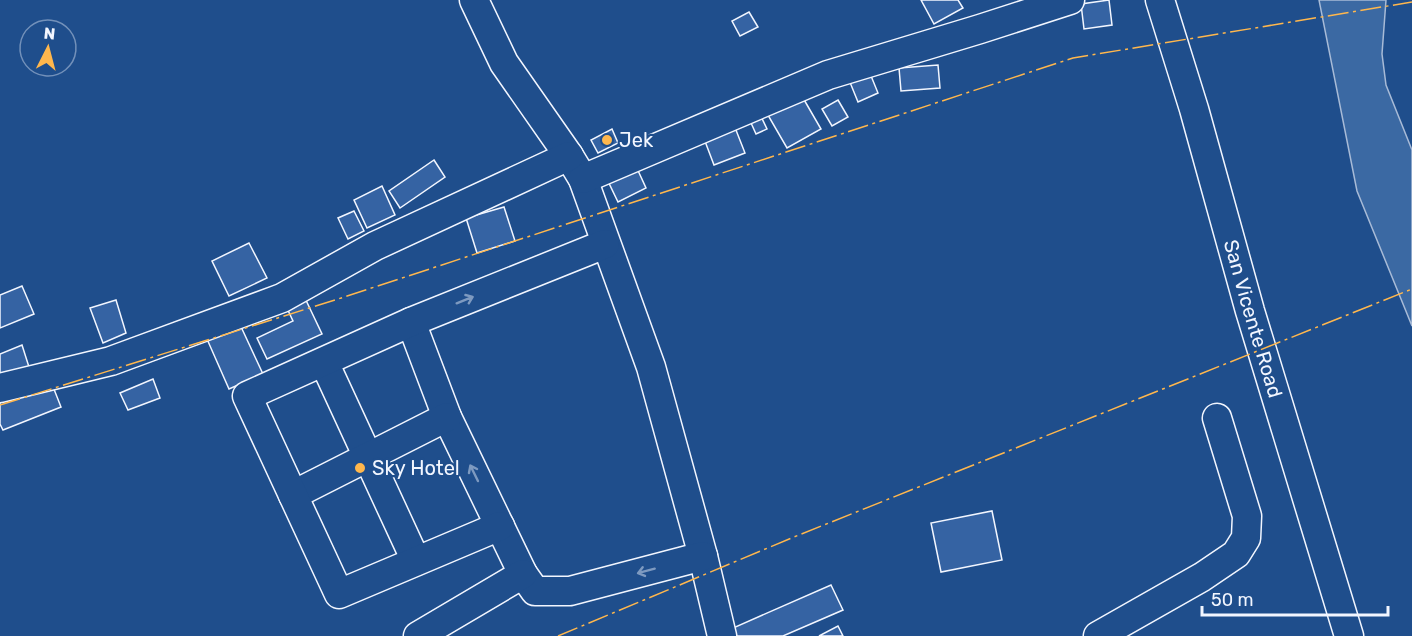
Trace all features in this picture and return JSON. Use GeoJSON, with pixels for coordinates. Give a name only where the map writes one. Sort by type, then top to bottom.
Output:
{"type":"FeatureCollection","features":[{"type":"Feature","properties":{"kind":"street"},"geometry":{"type":"LineString","coordinates":[[474,0],[504,63],[576,167],[651,367],[703,556],[722,636]]}},
{"type":"Feature","properties":{"kind":"street"},"geometry":{"type":"LineString","coordinates":[[0,388],[111,361],[282,298],[375,246],[576,167],[828,75],[1070,0]]}},
{"type":"Feature","properties":{"kind":"street","name":"San Vicente Road"},"geometry":{"type":"LineString","coordinates":[[1160,0],[1194,109],[1250,310],[1349,636]]}},
{"type":"Feature","properties":{"kind":"street"},"geometry":{"type":"LineString","coordinates":[[500,526],[339,594],[247,396],[411,322],[605,244]]}},
{"type":"Feature","properties":{"kind":"street"},"geometry":{"type":"LineString","coordinates":[[411,322],[447,417],[523,574],[535,591],[570,591],[703,556]]}},
{"type":"Feature","properties":{"kind":"street"},"geometry":{"type":"LineString","coordinates":[[324,362],[416,561]]}},
{"type":"Feature","properties":{"kind":"street"},"geometry":{"type":"LineString","coordinates":[[293,495],[447,417]]}},
{"type":"Feature","properties":{"kind":"street"},"geometry":{"type":"LineString","coordinates":[[1098,636],[1236,554],[1246,538],[1247,516],[1217,418]]}},
{"type":"Feature","properties":{"kind":"street"},"geometry":{"type":"LineString","coordinates":[[418,636],[523,574]]}},
{"type":"Feature","properties":{"kind":"water"},"geometry":{"type":"Polygon","coordinates":[[[1319,0],[1386,0],[1382,54],[1386,85],[1412,150],[1412,326],[1357,191],[1319,0]]]}},
{"type":"Feature","properties":{"kind":"building"},"geometry":{"type":"Polygon","coordinates":[[[921,0],[958,0],[963,8],[934,24],[921,0]]]}},
{"type":"Feature","properties":{"kind":"building"},"geometry":{"type":"Polygon","coordinates":[[[1109,0],[1112,25],[1084,29],[1081,4],[1109,0]]]}},
{"type":"Feature","properties":{"kind":"building"},"geometry":{"type":"Polygon","coordinates":[[[749,12],[758,27],[740,36],[732,21],[749,12]]]}},
{"type":"Feature","properties":{"kind":"building"},"geometry":{"type":"Polygon","coordinates":[[[938,65],[940,88],[901,91],[899,68],[938,65]]]}},
{"type":"Feature","properties":{"kind":"building"},"geometry":{"type":"Polygon","coordinates":[[[867,66],[878,93],[858,102],[847,75],[867,66]]]}},
{"type":"Feature","properties":{"kind":"building"},"geometry":{"type":"Polygon","coordinates":[[[799,91],[821,129],[787,148],[765,110],[799,91]]]}},
{"type":"Feature","properties":{"kind":"building"},"geometry":{"type":"Polygon","coordinates":[[[838,100],[848,117],[832,126],[822,109],[838,100]]]}},
{"type":"Feature","properties":{"kind":"building"},"geometry":{"type":"Polygon","coordinates":[[[758,110],[767,129],[756,134],[747,114],[758,110]]]}},
{"type":"Feature","properties":{"kind":"building"},"geometry":{"type":"Polygon","coordinates":[[[734,125],[745,153],[714,165],[703,136],[734,125]]]}},
{"type":"Feature","properties":{"kind":"building"},"geometry":{"type":"Polygon","coordinates":[[[612,129],[618,143],[598,153],[591,140],[612,129]]]}},
{"type":"Feature","properties":{"kind":"building"},"geometry":{"type":"Polygon","coordinates":[[[434,160],[445,177],[400,208],[389,191],[434,160]]]}},
{"type":"Feature","properties":{"kind":"building"},"geometry":{"type":"Polygon","coordinates":[[[635,164],[646,188],[618,202],[606,177],[635,164]]]}},
{"type":"Feature","properties":{"kind":"building"},"geometry":{"type":"Polygon","coordinates":[[[382,186],[395,215],[367,228],[354,200],[382,186]]]}},
{"type":"Feature","properties":{"kind":"building"},"geometry":{"type":"Polygon","coordinates":[[[504,207],[515,241],[477,253],[466,218],[504,207]]]}},
{"type":"Feature","properties":{"kind":"building"},"geometry":{"type":"Polygon","coordinates":[[[354,211],[364,231],[348,239],[338,218],[354,211]]]}},
{"type":"Feature","properties":{"kind":"building"},"geometry":{"type":"Polygon","coordinates":[[[249,243],[267,278],[229,296],[212,261],[249,243]]]}},
{"type":"Feature","properties":{"kind":"building"},"geometry":{"type":"Polygon","coordinates":[[[22,286],[34,314],[0,328],[0,295],[22,286]]]}},
{"type":"Feature","properties":{"kind":"building"},"geometry":{"type":"Polygon","coordinates":[[[303,294],[322,334],[267,359],[257,338],[293,321],[284,302],[303,294]]]}},
{"type":"Feature","properties":{"kind":"building"},"geometry":{"type":"Polygon","coordinates":[[[116,300],[126,333],[103,343],[90,308],[116,300]]]}},
{"type":"Feature","properties":{"kind":"building"},"geometry":{"type":"Polygon","coordinates":[[[236,316],[263,374],[229,389],[203,330],[236,316]]]}},
{"type":"Feature","properties":{"kind":"building"},"geometry":{"type":"Polygon","coordinates":[[[22,345],[29,367],[0,378],[0,354],[22,345]]]}},
{"type":"Feature","properties":{"kind":"building"},"geometry":{"type":"Polygon","coordinates":[[[50,379],[61,407],[3,430],[0,424],[0,397],[50,379]]]}},
{"type":"Feature","properties":{"kind":"building"},"geometry":{"type":"Polygon","coordinates":[[[153,379],[160,398],[128,410],[120,393],[153,379]]]}},
{"type":"Feature","properties":{"kind":"building"},"geometry":{"type":"Polygon","coordinates":[[[992,511],[1002,560],[941,572],[931,523],[992,511]]]}},
{"type":"Feature","properties":{"kind":"building"},"geometry":{"type":"Polygon","coordinates":[[[831,585],[843,610],[783,636],[737,636],[733,628],[831,585]]]}},
{"type":"Feature","properties":{"kind":"building"},"geometry":{"type":"Polygon","coordinates":[[[838,626],[843,636],[819,636],[838,626]]]}},
{"type":"Feature","properties":{"kind":"power"},"geometry":{"type":"LineString","coordinates":[[0,405],[335,300],[1073,58],[1412,2]]}},
{"type":"Feature","properties":{"kind":"power"},"geometry":{"type":"LineString","coordinates":[[558,636],[794,537],[1412,289]]}},
{"type":"Feature","properties":{"kind":"place","name":"Jek"},"geometry":{"type":"Point","coordinates":[607,140]}},
{"type":"Feature","properties":{"kind":"place","name":"Sky Hotel"},"geometry":{"type":"Point","coordinates":[360,468]}}]}
